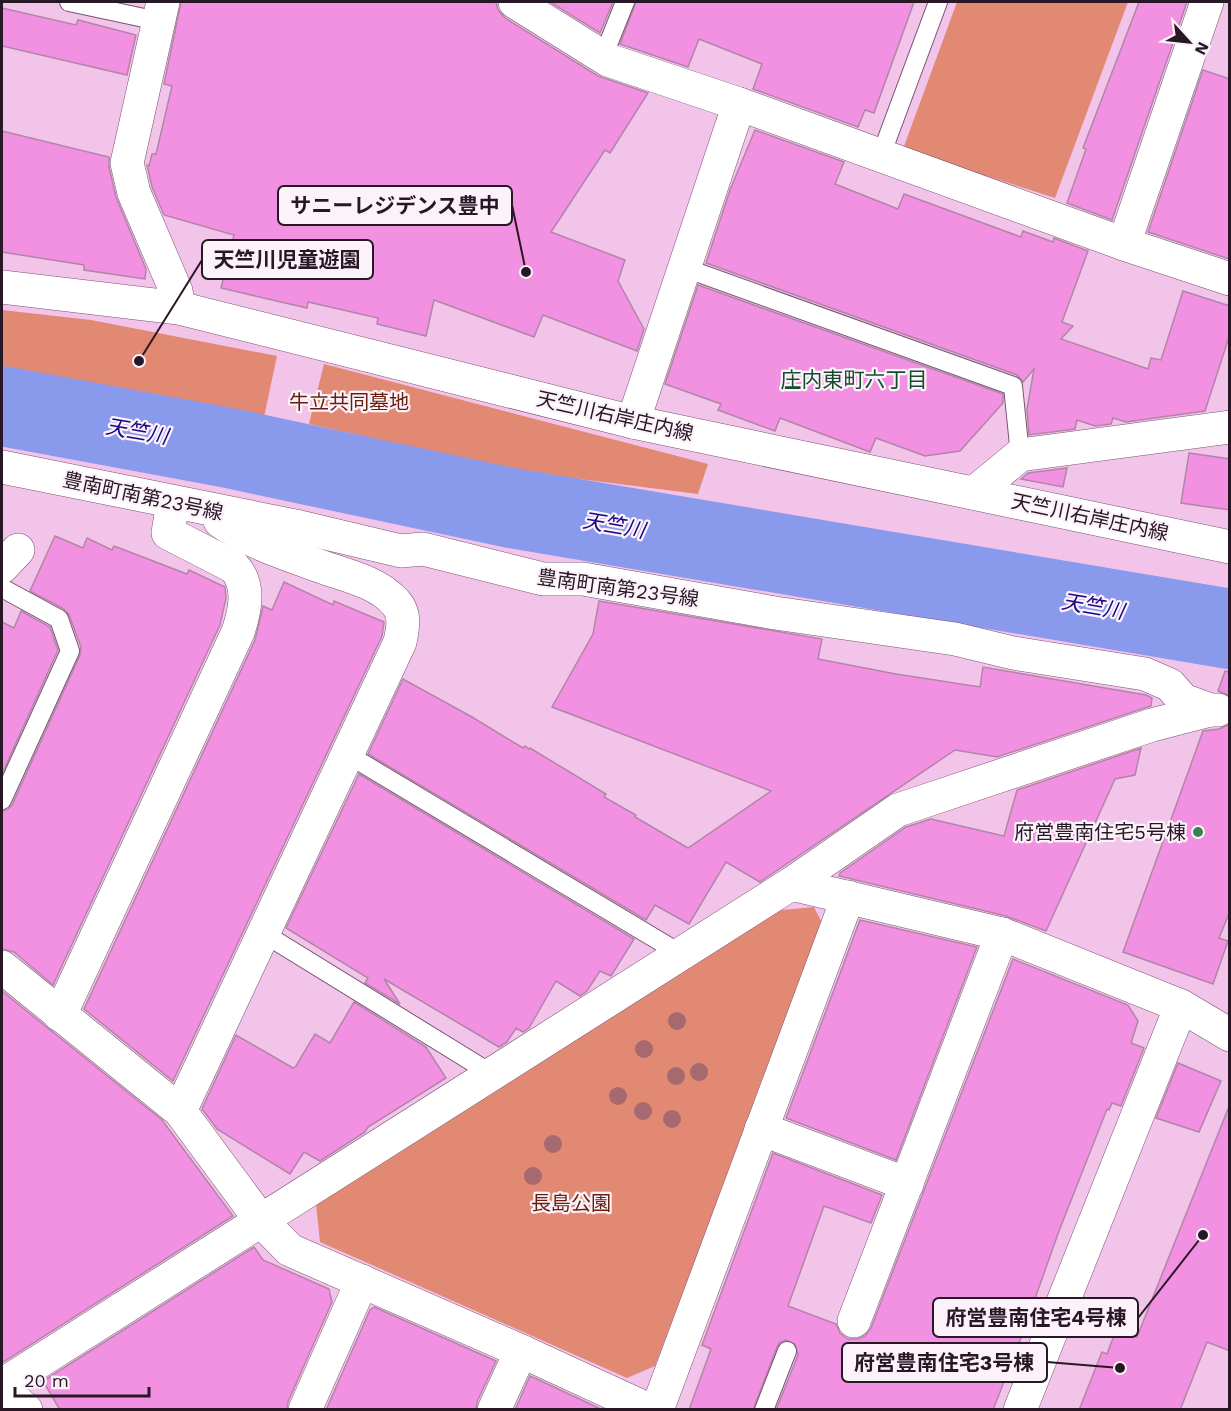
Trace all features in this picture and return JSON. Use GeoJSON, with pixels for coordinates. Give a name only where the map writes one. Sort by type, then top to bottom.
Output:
{"type":"FeatureCollection","features":[{"type":"Feature","properties":{"kind":"street"},"geometry":{"type":"LineString","coordinates":[[515,2],[608,60],[739,104],[1124,244],[1230,279]]}},
{"type":"Feature","properties":{"kind":"street"},"geometry":{"type":"LineString","coordinates":[[1124,244],[1207,2]]}},
{"type":"Feature","properties":{"kind":"street"},"geometry":{"type":"LineString","coordinates":[[160,11],[127,162],[134,193],[176,291],[179,308]]}},
{"type":"Feature","properties":{"kind":"street"},"geometry":{"type":"LineString","coordinates":[[633,422],[739,104]]}},
{"type":"Feature","properties":{"kind":"street","name":"天竺川右岸庄内線"},"geometry":{"type":"LineString","coordinates":[[2,287],[179,308],[633,422],[1230,547]]}},
{"type":"Feature","properties":{"kind":"street"},"geometry":{"type":"LineString","coordinates":[[975,493],[1020,455],[1230,427]]}},
{"type":"Feature","properties":{"kind":"street","name":"豊南町南第23号線"},"geometry":{"type":"LineString","coordinates":[[2,467],[48,486],[188,505],[300,526],[401,551],[423,549],[543,579],[583,579],[775,613],[956,639],[1013,653],[1145,674],[1170,685],[1183,700],[1220,710]]}},
{"type":"Feature","properties":{"kind":"street"},"geometry":{"type":"LineString","coordinates":[[60,1015],[238,632],[244,613],[245,596],[241,575],[234,567],[168,533],[188,505],[238,534],[370,584],[396,603],[402,614],[403,628],[400,642],[180,1110]]}},
{"type":"Feature","properties":{"kind":"street"},"geometry":{"type":"LineString","coordinates":[[26,1410],[2,1387],[791,884],[898,810],[1152,725],[1220,710]]}},
{"type":"Feature","properties":{"kind":"street"},"geometry":{"type":"LineString","coordinates":[[791,884],[1002,934],[1181,1006],[1230,1035]]}},
{"type":"Feature","properties":{"kind":"street"},"geometry":{"type":"LineString","coordinates":[[657,1410],[848,897]]}},
{"type":"Feature","properties":{"kind":"street"},"geometry":{"type":"LineString","coordinates":[[855,1321],[1002,934]]}},
{"type":"Feature","properties":{"kind":"street"},"geometry":{"type":"LineString","coordinates":[[2,967],[180,1110],[262,1222],[290,1250],[649,1410]]}},
{"type":"Feature","properties":{"kind":"street"},"geometry":{"type":"LineString","coordinates":[[1020,1410],[1181,1006]]}},
{"type":"Feature","properties":{"kind":"street"},"geometry":{"type":"LineString","coordinates":[[761,1129],[907,1184]]}},
{"type":"Feature","properties":{"kind":"street"},"geometry":{"type":"LineString","coordinates":[[304,1410],[362,1281]]}},
{"type":"Feature","properties":{"kind":"street"},"geometry":{"type":"LineString","coordinates":[[494,1410],[521,1351]]}},
{"type":"Feature","properties":{"kind":"lane"},"geometry":{"type":"LineString","coordinates":[[69,2],[160,11]]}},
{"type":"Feature","properties":{"kind":"lane"},"geometry":{"type":"LineString","coordinates":[[603,57],[625,2]]}},
{"type":"Feature","properties":{"kind":"lane"},"geometry":{"type":"LineString","coordinates":[[881,155],[938,2]]}},
{"type":"Feature","properties":{"kind":"lane"},"geometry":{"type":"LineString","coordinates":[[685,268],[1013,386],[1020,455]]}},
{"type":"Feature","properties":{"kind":"lane"},"geometry":{"type":"LineString","coordinates":[[2,588],[59,619],[70,651],[2,800]]}},
{"type":"Feature","properties":{"kind":"lane"},"geometry":{"type":"LineString","coordinates":[[347,754],[681,954]]}},
{"type":"Feature","properties":{"kind":"lane"},"geometry":{"type":"LineString","coordinates":[[263,933],[492,1074]]}},
{"type":"Feature","properties":{"kind":"lane"},"geometry":{"type":"LineString","coordinates":[[764,1410],[787,1351]]}},
{"type":"Feature","properties":{"kind":"green space"},"geometry":{"type":"Polygon","coordinates":[[[957,2],[1128,2],[1055,198],[903,149],[957,2]]]}},
{"type":"Feature","properties":{"kind":"green space"},"geometry":{"type":"Polygon","coordinates":[[[2,310],[91,320],[277,356],[264,417],[2,367],[2,310]]]}},
{"type":"Feature","properties":{"kind":"green space","name":"牛立共同墓地"},"geometry":{"type":"Polygon","coordinates":[[[324,364],[708,464],[698,494],[524,472],[309,424],[324,364]]]}},
{"type":"Feature","properties":{"kind":"green space","name":"長島公園"},"geometry":{"type":"Polygon","coordinates":[[[814,907],[823,925],[655,1366],[627,1378],[320,1242],[316,1204],[772,911],[814,907]]]}},
{"type":"Feature","properties":{"kind":"building"},"geometry":{"type":"Polygon","coordinates":[[[181,2],[496,2],[498,10],[505,18],[598,76],[648,93],[610,153],[605,150],[551,232],[625,260],[618,281],[644,329],[637,351],[543,315],[534,337],[434,300],[426,336],[377,324],[378,318],[308,302],[307,308],[221,288],[234,235],[164,215],[152,187],[147,165],[149,166],[152,154],[156,154],[172,86],[164,84],[181,2]]]}},
{"type":"Feature","properties":{"kind":"building"},"geometry":{"type":"Polygon","coordinates":[[[550,2],[613,2],[600,33],[550,2]]]}},
{"type":"Feature","properties":{"kind":"building"},"geometry":{"type":"Polygon","coordinates":[[[636,2],[914,2],[874,113],[865,110],[858,127],[753,89],[762,64],[699,39],[688,67],[620,44],[636,2]]]}},
{"type":"Feature","properties":{"kind":"building"},"geometry":{"type":"Polygon","coordinates":[[[1139,2],[1187,2],[1112,220],[1067,203],[1086,149],[1083,148],[1139,2]]]}},
{"type":"Feature","properties":{"kind":"building"},"geometry":{"type":"Polygon","coordinates":[[[2,8],[76,25],[78,20],[136,35],[127,75],[2,46],[2,8]]]}},
{"type":"Feature","properties":{"kind":"building"},"geometry":{"type":"Polygon","coordinates":[[[1203,70],[1230,79],[1229,259],[1148,232],[1203,70]]]}},
{"type":"Feature","properties":{"kind":"building"},"geometry":{"type":"Polygon","coordinates":[[[755,130],[844,162],[835,184],[898,209],[904,194],[1021,237],[1023,231],[1053,242],[1054,238],[1088,251],[1062,322],[1073,326],[1061,339],[1148,369],[1151,358],[1161,360],[1183,291],[1230,306],[1230,334],[1205,411],[1126,422],[1113,418],[1111,424],[1095,426],[1077,420],[1075,429],[1029,435],[1027,409],[1034,369],[1023,382],[1017,375],[706,263],[730,190],[755,130]]]}},
{"type":"Feature","properties":{"kind":"building"},"geometry":{"type":"Polygon","coordinates":[[[2,131],[109,157],[116,197],[146,269],[145,279],[84,270],[84,265],[2,252],[2,131]]]}},
{"type":"Feature","properties":{"kind":"building"},"geometry":{"type":"Polygon","coordinates":[[[698,285],[1003,394],[1003,403],[960,451],[925,456],[876,438],[870,452],[780,418],[775,431],[718,410],[721,404],[665,384],[698,285]]]}},
{"type":"Feature","properties":{"kind":"building"},"geometry":{"type":"Polygon","coordinates":[[[1189,453],[1230,459],[1230,510],[1181,503],[1189,453]]]}},
{"type":"Feature","properties":{"kind":"building"},"geometry":{"type":"Polygon","coordinates":[[[1067,468],[1063,487],[1021,479],[1028,473],[1067,468]]]}},
{"type":"Feature","properties":{"kind":"building"},"geometry":{"type":"Polygon","coordinates":[[[55,536],[83,548],[87,538],[112,550],[114,546],[187,574],[189,570],[225,587],[226,598],[220,625],[53,985],[14,952],[2,949],[2,811],[12,805],[80,655],[81,647],[69,615],[64,609],[30,591],[55,536]]]}},
{"type":"Feature","properties":{"kind":"building"},"geometry":{"type":"Polygon","coordinates":[[[284,582],[333,605],[334,601],[384,622],[382,636],[173,1081],[84,1009],[255,640],[263,606],[272,610],[284,582]]]}},
{"type":"Feature","properties":{"kind":"building"},"geometry":{"type":"Polygon","coordinates":[[[599,601],[822,639],[818,659],[896,674],[980,687],[983,667],[1146,695],[1152,698],[1151,706],[997,757],[955,750],[760,882],[726,862],[689,924],[655,905],[646,920],[368,754],[403,679],[523,748],[525,746],[530,748],[606,794],[604,797],[636,815],[635,817],[688,848],[771,791],[552,707],[593,634],[599,601]]]}},
{"type":"Feature","properties":{"kind":"building"},"geometry":{"type":"Polygon","coordinates":[[[21,611],[50,627],[58,650],[2,774],[2,622],[14,628],[21,611]]]}},
{"type":"Feature","properties":{"kind":"building"},"geometry":{"type":"Polygon","coordinates":[[[1225,671],[1230,672],[1230,696],[1218,691],[1225,671]]]}},
{"type":"Feature","properties":{"kind":"building","name":"府営豊南住宅5号棟"},"geometry":{"type":"Polygon","coordinates":[[[1230,724],[1230,911],[1219,938],[1228,941],[1213,984],[1123,952],[1203,731],[1219,729],[1230,724]]]}},
{"type":"Feature","properties":{"kind":"building"},"geometry":{"type":"Polygon","coordinates":[[[1141,748],[1135,775],[1115,779],[1046,931],[1006,916],[839,876],[840,873],[906,827],[931,819],[1004,836],[1017,790],[1141,748]]]}},
{"type":"Feature","properties":{"kind":"building"},"geometry":{"type":"Polygon","coordinates":[[[359,774],[634,939],[611,976],[600,971],[587,991],[580,996],[556,981],[529,1028],[523,1032],[516,1028],[507,1042],[499,1047],[384,979],[400,1004],[365,983],[368,978],[286,928],[359,774]]]}},
{"type":"Feature","properties":{"kind":"building"},"geometry":{"type":"Polygon","coordinates":[[[860,920],[977,947],[896,1160],[786,1118],[860,920]]]}},
{"type":"Feature","properties":{"kind":"building"},"geometry":{"type":"Polygon","coordinates":[[[1013,959],[1128,1005],[1138,1021],[1131,1043],[1144,1048],[1121,1106],[1112,1103],[1109,1110],[1107,1109],[993,1410],[776,1410],[798,1355],[795,1344],[786,1340],[780,1342],[777,1347],[753,1410],[689,1410],[711,1349],[702,1345],[773,1153],[882,1195],[871,1223],[824,1206],[788,1306],[836,1324],[840,1333],[848,1339],[865,1336],[871,1328],[1013,959]]]}},
{"type":"Feature","properties":{"kind":"building"},"geometry":{"type":"Polygon","coordinates":[[[2,991],[162,1120],[233,1216],[2,1363],[2,991]]]}},
{"type":"Feature","properties":{"kind":"building"},"geometry":{"type":"Polygon","coordinates":[[[354,1002],[426,1047],[446,1078],[368,1127],[365,1132],[320,1161],[304,1152],[290,1174],[217,1129],[202,1109],[236,1035],[293,1068],[315,1034],[330,1043],[354,1002]]]}},
{"type":"Feature","properties":{"kind":"building"},"geometry":{"type":"Polygon","coordinates":[[[1178,1063],[1221,1081],[1199,1132],[1156,1118],[1178,1063]]]}},
{"type":"Feature","properties":{"kind":"building"},"geometry":{"type":"Polygon","coordinates":[[[1228,1109],[1230,1110],[1230,1351],[1207,1342],[1180,1410],[1079,1410],[1102,1352],[1107,1354],[1116,1330],[1137,1337],[1228,1109]]]}},
{"type":"Feature","properties":{"kind":"building"},"geometry":{"type":"Polygon","coordinates":[[[254,1247],[263,1260],[329,1289],[332,1302],[288,1402],[287,1410],[60,1410],[43,1381],[254,1247]]]}},
{"type":"Feature","properties":{"kind":"building"},"geometry":{"type":"Polygon","coordinates":[[[374,1307],[496,1361],[477,1402],[476,1410],[326,1410],[370,1310],[374,1307]]]}},
{"type":"Feature","properties":{"kind":"building"},"geometry":{"type":"Polygon","coordinates":[[[530,1376],[537,1379],[603,1410],[515,1410],[530,1376]]]}},
{"type":"Feature","properties":{"kind":"waterway","name":"天竺川"},"geometry":{"type":"LineString","coordinates":[[2,406],[229,448],[511,508],[1230,629]]}},
{"type":"Feature","properties":{"kind":"place","name":"サニーレジデンス豊中"},"geometry":{"type":"Point","coordinates":[526,272]}},
{"type":"Feature","properties":{"kind":"place","name":"天竺川児童遊園"},"geometry":{"type":"Point","coordinates":[139,361]}},
{"type":"Feature","properties":{"kind":"place","name":"府営豊南住宅5号棟"},"geometry":{"type":"Point","coordinates":[1198,832]}},
{"type":"Feature","properties":{"kind":"place","name":"府営豊南住宅4号棟"},"geometry":{"type":"Point","coordinates":[1203,1235]}},
{"type":"Feature","properties":{"kind":"place","name":"府営豊南住宅3号棟"},"geometry":{"type":"Point","coordinates":[1120,1368]}},
{"type":"Feature","properties":{"kind":"district","name":"庄内東町六丁目"},"geometry":{"type":"Point","coordinates":[854,379]}}]}
